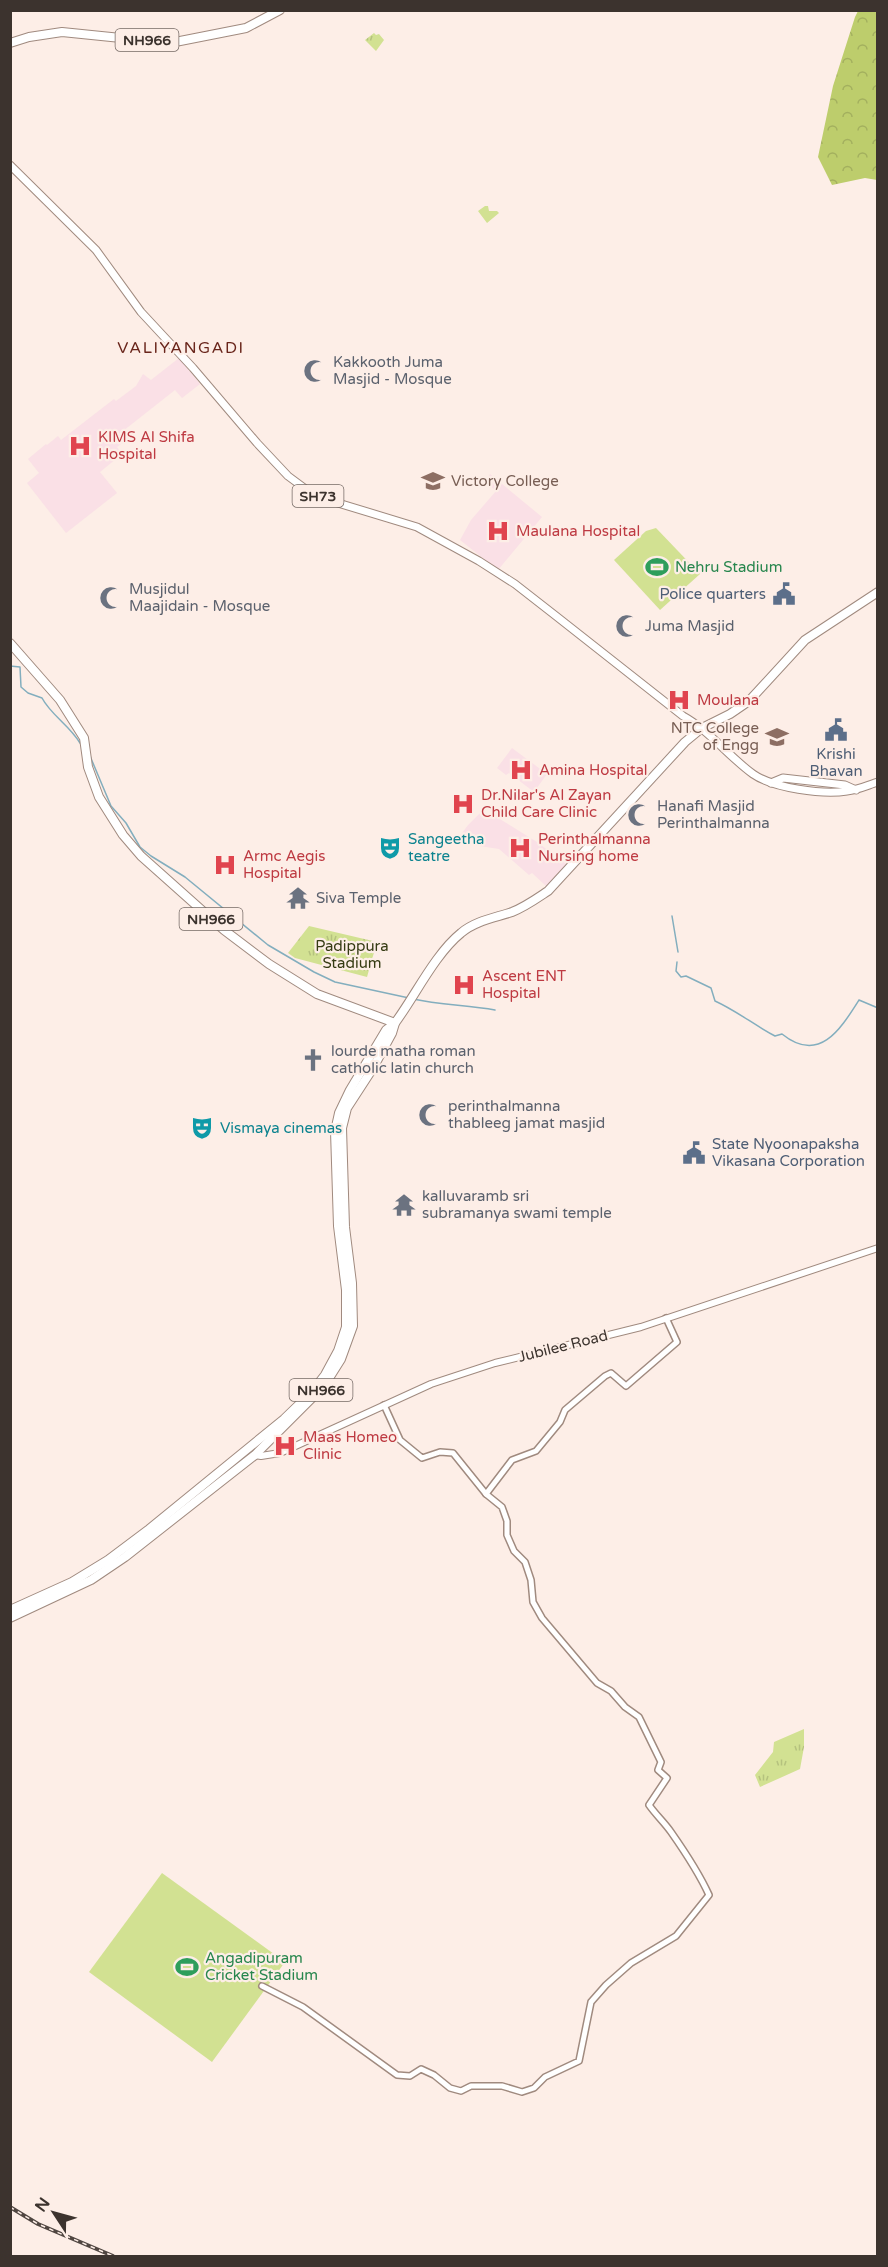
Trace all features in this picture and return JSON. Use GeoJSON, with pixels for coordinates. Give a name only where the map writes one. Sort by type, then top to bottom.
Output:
{"type":"FeatureCollection","features":[{"type":"Feature","properties":{"kind":"highway","name":"NH966"},"geometry":{"type":"LineString","coordinates":[[10,43],[29,37],[62,32],[170,43],[246,28],[280,10]]}},
{"type":"Feature","properties":{"kind":"highway"},"geometry":{"type":"LineString","coordinates":[[395,1023],[448,946],[461,933],[473,925],[532,902],[548,891],[666,760],[702,728],[730,714],[749,701],[805,640],[878,591]]}},
{"type":"Feature","properties":{"kind":"highway","name":"NH966"},"geometry":{"type":"LineString","coordinates":[[10,643],[60,700],[84,738],[88,767],[99,797],[123,835],[141,856],[224,930],[269,964],[317,994],[395,1023],[373,1068],[346,1106],[335,1131],[338,1226],[346,1290],[346,1327],[325,1375],[311,1393],[284,1419],[108,1560],[72,1582],[10,1610]]}},
{"type":"Feature","properties":{"kind":"highway","name":"NH966"},"geometry":{"type":"LineString","coordinates":[[10,1618],[91,1580],[149,1539],[255,1455],[324,1386],[340,1359],[353,1326],[352,1283],[345,1227],[342,1128],[346,1106]]}},
{"type":"Feature","properties":{"kind":"highway"},"geometry":{"type":"LineString","coordinates":[[249,1446],[248,1453],[255,1455]]}},
{"type":"Feature","properties":{"kind":"main road","name":"SH73"},"geometry":{"type":"LineString","coordinates":[[10,165],[96,250],[141,312],[288,476],[315,496],[417,527],[478,561],[524,591],[667,704],[702,728]]}},
{"type":"Feature","properties":{"kind":"main road"},"geometry":{"type":"LineString","coordinates":[[702,728],[752,773],[771,783],[783,778],[845,785],[856,790],[878,782]]}},
{"type":"Feature","properties":{"kind":"main road","name":"Jubilee Road"},"geometry":{"type":"LineString","coordinates":[[255,1455],[280,1453],[431,1384],[495,1363],[641,1327],[878,1248]]}},
{"type":"Feature","properties":{"kind":"street"},"geometry":{"type":"LineString","coordinates":[[486,1494],[512,1460],[536,1451],[560,1422],[565,1410],[605,1376],[611,1373],[626,1386],[677,1342],[666,1318]]}},
{"type":"Feature","properties":{"kind":"street"},"geometry":{"type":"LineString","coordinates":[[262,1986],[303,2007],[397,2075],[410,2076],[421,2069],[434,2075],[450,2088],[461,2091],[471,2086],[502,2086],[522,2092],[534,2088],[545,2077],[579,2061],[591,2002],[606,1984],[632,1963],[675,1936],[709,1894],[670,1830],[649,1806],[667,1778],[658,1770],[661,1762],[639,1717],[625,1707],[611,1691],[597,1683],[542,1618],[534,1602],[531,1580],[525,1562],[514,1551],[507,1535],[507,1521],[502,1507],[486,1494],[453,1453],[440,1452],[422,1458],[404,1444],[384,1405]]}},
{"type":"Feature","properties":{"kind":"shaded area","name":"KIMS Al Shifa Hospital"},"geometry":{"type":"Polygon","coordinates":[[[179,358],[200,384],[182,398],[175,390],[123,431],[128,439],[117,447],[122,454],[100,472],[117,493],[66,533],[27,483],[39,473],[28,459],[58,436],[61,440],[114,399],[116,401],[136,386],[143,374],[151,380],[179,358]]]}},
{"type":"Feature","properties":{"kind":"shaded area","name":"Maulana Hospital"},"geometry":{"type":"Polygon","coordinates":[[[490,474],[542,517],[498,570],[460,540],[471,520],[496,491],[485,481],[490,474]]]}},
{"type":"Feature","properties":{"kind":"shaded area","name":"Amina Hospital"},"geometry":{"type":"Polygon","coordinates":[[[512,748],[547,774],[534,792],[509,773],[506,775],[497,768],[512,748]]]}},
{"type":"Feature","properties":{"kind":"shaded area","name":"Perinthalmanna Nursing home"},"geometry":{"type":"Polygon","coordinates":[[[481,812],[495,816],[537,842],[569,866],[547,887],[499,849],[473,845],[459,837],[481,812]]]}},
{"type":"Feature","properties":{"kind":"green space"},"geometry":{"type":"Polygon","coordinates":[[[858,11],[877,11],[877,180],[865,178],[832,185],[818,157],[833,86],[858,11]]]}},
{"type":"Feature","properties":{"kind":"green space"},"geometry":{"type":"Polygon","coordinates":[[[374,33],[379,34],[384,40],[376,51],[365,40],[374,33]]]}},
{"type":"Feature","properties":{"kind":"green space"},"geometry":{"type":"Polygon","coordinates":[[[488,206],[489,211],[499,213],[487,223],[478,211],[488,206]]]}},
{"type":"Feature","properties":{"kind":"green space","name":"Nehru Stadium"},"geometry":{"type":"Polygon","coordinates":[[[656,528],[700,574],[660,610],[614,560],[646,531],[656,528]]]}},
{"type":"Feature","properties":{"kind":"green space","name":"Padippura Stadium"},"geometry":{"type":"Polygon","coordinates":[[[309,926],[377,942],[367,977],[295,958],[288,953],[309,926]]]}},
{"type":"Feature","properties":{"kind":"green space"},"geometry":{"type":"Polygon","coordinates":[[[804,1729],[800,1769],[760,1787],[755,1775],[773,1752],[774,1742],[804,1729]]]}},
{"type":"Feature","properties":{"kind":"green space","name":"Angadipuram Cricket Stadium"},"geometry":{"type":"Polygon","coordinates":[[[162,1873],[285,1962],[212,2062],[89,1972],[162,1873]]]}},
{"type":"Feature","properties":{"kind":"waterway"},"geometry":{"type":"LineString","coordinates":[[10,666],[20,667],[21,687],[28,693],[42,698],[80,743]]}},
{"type":"Feature","properties":{"kind":"waterway"},"geometry":{"type":"LineString","coordinates":[[90,756],[111,806],[126,823],[140,847],[185,877],[268,945],[335,982],[409,998]]}},
{"type":"Feature","properties":{"kind":"waterway"},"geometry":{"type":"LineString","coordinates":[[672,916],[678,952]]}},
{"type":"Feature","properties":{"kind":"waterway"},"geometry":{"type":"LineString","coordinates":[[677,962],[676,971],[681,977],[686,976],[711,988],[715,1001],[775,1036],[782,1034],[807,1046],[827,1040],[836,1032],[859,1000],[878,1008]]}},
{"type":"Feature","properties":{"kind":"waterway"},"geometry":{"type":"LineString","coordinates":[[413,999],[495,1010]]}},
{"type":"Feature","properties":{"kind":"railway"},"geometry":{"type":"LineString","coordinates":[[10,2207],[38,2224],[113,2256]]}},
{"type":"Feature","properties":{"kind":"place","name":"Kakkooth Juma Masjid - Mosque"},"geometry":{"type":"Point","coordinates":[315,371]}},
{"type":"Feature","properties":{"kind":"place","name":"KIMS Al Shifa Hospital"},"geometry":{"type":"Point","coordinates":[80,446]}},
{"type":"Feature","properties":{"kind":"place","name":"Victory College"},"geometry":{"type":"Point","coordinates":[433,481]}},
{"type":"Feature","properties":{"kind":"place","name":"Maulana Hospital"},"geometry":{"type":"Point","coordinates":[498,531]}},
{"type":"Feature","properties":{"kind":"place","name":"Nehru Stadium"},"geometry":{"type":"Point","coordinates":[657,567]}},
{"type":"Feature","properties":{"kind":"place","name":"Police quarters"},"geometry":{"type":"Point","coordinates":[784,594]}},
{"type":"Feature","properties":{"kind":"place","name":"Musjidul Maajidain - Mosque"},"geometry":{"type":"Point","coordinates":[111,598]}},
{"type":"Feature","properties":{"kind":"place","name":"Juma Masjid"},"geometry":{"type":"Point","coordinates":[627,626]}},
{"type":"Feature","properties":{"kind":"place","name":"Moulana"},"geometry":{"type":"Point","coordinates":[679,700]}},
{"type":"Feature","properties":{"kind":"place","name":"Krishi Bhavan"},"geometry":{"type":"Point","coordinates":[836,730]}},
{"type":"Feature","properties":{"kind":"place","name":"NTC College of Engg"},"geometry":{"type":"Point","coordinates":[777,737]}},
{"type":"Feature","properties":{"kind":"place","name":"Amina Hospital"},"geometry":{"type":"Point","coordinates":[521,770]}},
{"type":"Feature","properties":{"kind":"place","name":"Dr.Nilar's Al Zayan Child Care Clinic"},"geometry":{"type":"Point","coordinates":[463,804]}},
{"type":"Feature","properties":{"kind":"place","name":"Hanafi Masjid Perinthalmanna"},"geometry":{"type":"Point","coordinates":[639,815]}},
{"type":"Feature","properties":{"kind":"place","name":"Sangeetha teatre"},"geometry":{"type":"Point","coordinates":[390,848]}},
{"type":"Feature","properties":{"kind":"place","name":"Perinthalmanna Nursing home"},"geometry":{"type":"Point","coordinates":[520,848]}},
{"type":"Feature","properties":{"kind":"place","name":"Armc Aegis Hospital"},"geometry":{"type":"Point","coordinates":[225,865]}},
{"type":"Feature","properties":{"kind":"place","name":"Siva Temple"},"geometry":{"type":"Point","coordinates":[298,898]}},
{"type":"Feature","properties":{"kind":"place","name":"Ascent ENT Hospital"},"geometry":{"type":"Point","coordinates":[464,985]}},
{"type":"Feature","properties":{"kind":"place","name":"lourde matha roman catholic latin church"},"geometry":{"type":"Point","coordinates":[313,1060]}},
{"type":"Feature","properties":{"kind":"place","name":"perinthalmanna thableeg jamat masjid"},"geometry":{"type":"Point","coordinates":[430,1115]}},
{"type":"Feature","properties":{"kind":"place","name":"Vismaya cinemas"},"geometry":{"type":"Point","coordinates":[202,1128]}},
{"type":"Feature","properties":{"kind":"place","name":"State Nyoonapaksha Vikasana Corporation"},"geometry":{"type":"Point","coordinates":[694,1153]}},
{"type":"Feature","properties":{"kind":"place","name":"kalluvaramb sri subramanya swami temple"},"geometry":{"type":"Point","coordinates":[404,1205]}},
{"type":"Feature","properties":{"kind":"place","name":"Maas Homeo Clinic"},"geometry":{"type":"Point","coordinates":[285,1446]}},
{"type":"Feature","properties":{"kind":"place","name":"Angadipuram Cricket Stadium"},"geometry":{"type":"Point","coordinates":[187,1967]}},
{"type":"Feature","properties":{"kind":"district","name":"VALIYANGADI"},"geometry":{"type":"Point","coordinates":[181,348]}}]}
